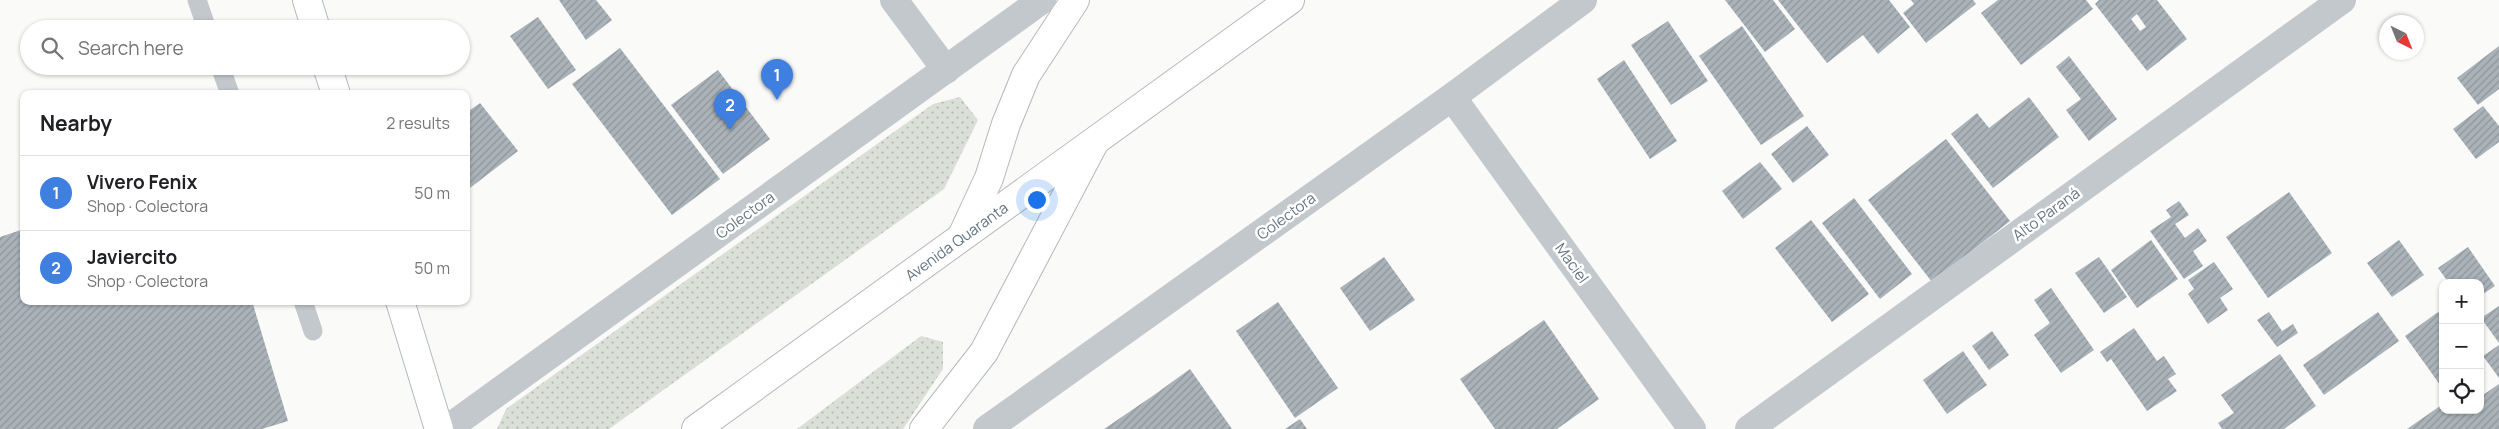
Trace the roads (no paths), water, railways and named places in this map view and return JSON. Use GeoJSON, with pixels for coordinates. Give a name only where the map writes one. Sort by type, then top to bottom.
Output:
{"type":"FeatureCollection","features":[{"type":"Feature","properties":{"kind":"main road"},"geometry":{"type":"LineString","coordinates":[[307,0],[313,20]]}},
{"type":"Feature","properties":{"kind":"main road"},"geometry":{"type":"LineString","coordinates":[[962,237],[989,178],[1006,124],[1026,75],[1075,0]]}},
{"type":"Feature","properties":{"kind":"main road","name":"Avenida Quaranta"},"geometry":{"type":"LineString","coordinates":[[696,429],[1290,0]]}},
{"type":"Feature","properties":{"kind":"main road"},"geometry":{"type":"LineString","coordinates":[[330,75],[335,90]]}},
{"type":"Feature","properties":{"kind":"main road"},"geometry":{"type":"LineString","coordinates":[[924,429],[984,352],[1095,140]]}},
{"type":"Feature","properties":{"kind":"main road"},"geometry":{"type":"LineString","coordinates":[[401,305],[439,429]]}},
{"type":"Feature","properties":{"kind":"street"},"geometry":{"type":"LineString","coordinates":[[894,0],[946,70]]}},
{"type":"Feature","properties":{"kind":"street","name":"Colectora"},"geometry":{"type":"LineString","coordinates":[[447,429],[1042,0]]}},
{"type":"Feature","properties":{"kind":"street","name":"Colectora"},"geometry":{"type":"LineString","coordinates":[[988,429],[1452,97],[1583,0]]}},
{"type":"Feature","properties":{"kind":"street","name":"Alto Paraná"},"geometry":{"type":"LineString","coordinates":[[1749,429],[2342,0]]}},
{"type":"Feature","properties":{"kind":"street","name":"Maciel"},"geometry":{"type":"LineString","coordinates":[[1452,97],[1692,429]]}},
{"type":"Feature","properties":{"kind":"lane"},"geometry":{"type":"LineString","coordinates":[[197,0],[204,20]]}},
{"type":"Feature","properties":{"kind":"lane"},"geometry":{"type":"LineString","coordinates":[[223,75],[229,90]]}},
{"type":"Feature","properties":{"kind":"lane"},"geometry":{"type":"LineString","coordinates":[[305,305],[314,330]]}},
{"type":"Feature","properties":{"kind":"place","name":"Vivero Fenix"},"geometry":{"type":"Point","coordinates":[777,100]}},
{"type":"Feature","properties":{"kind":"place","name":"Javiercito"},"geometry":{"type":"Point","coordinates":[730,130]}}]}
